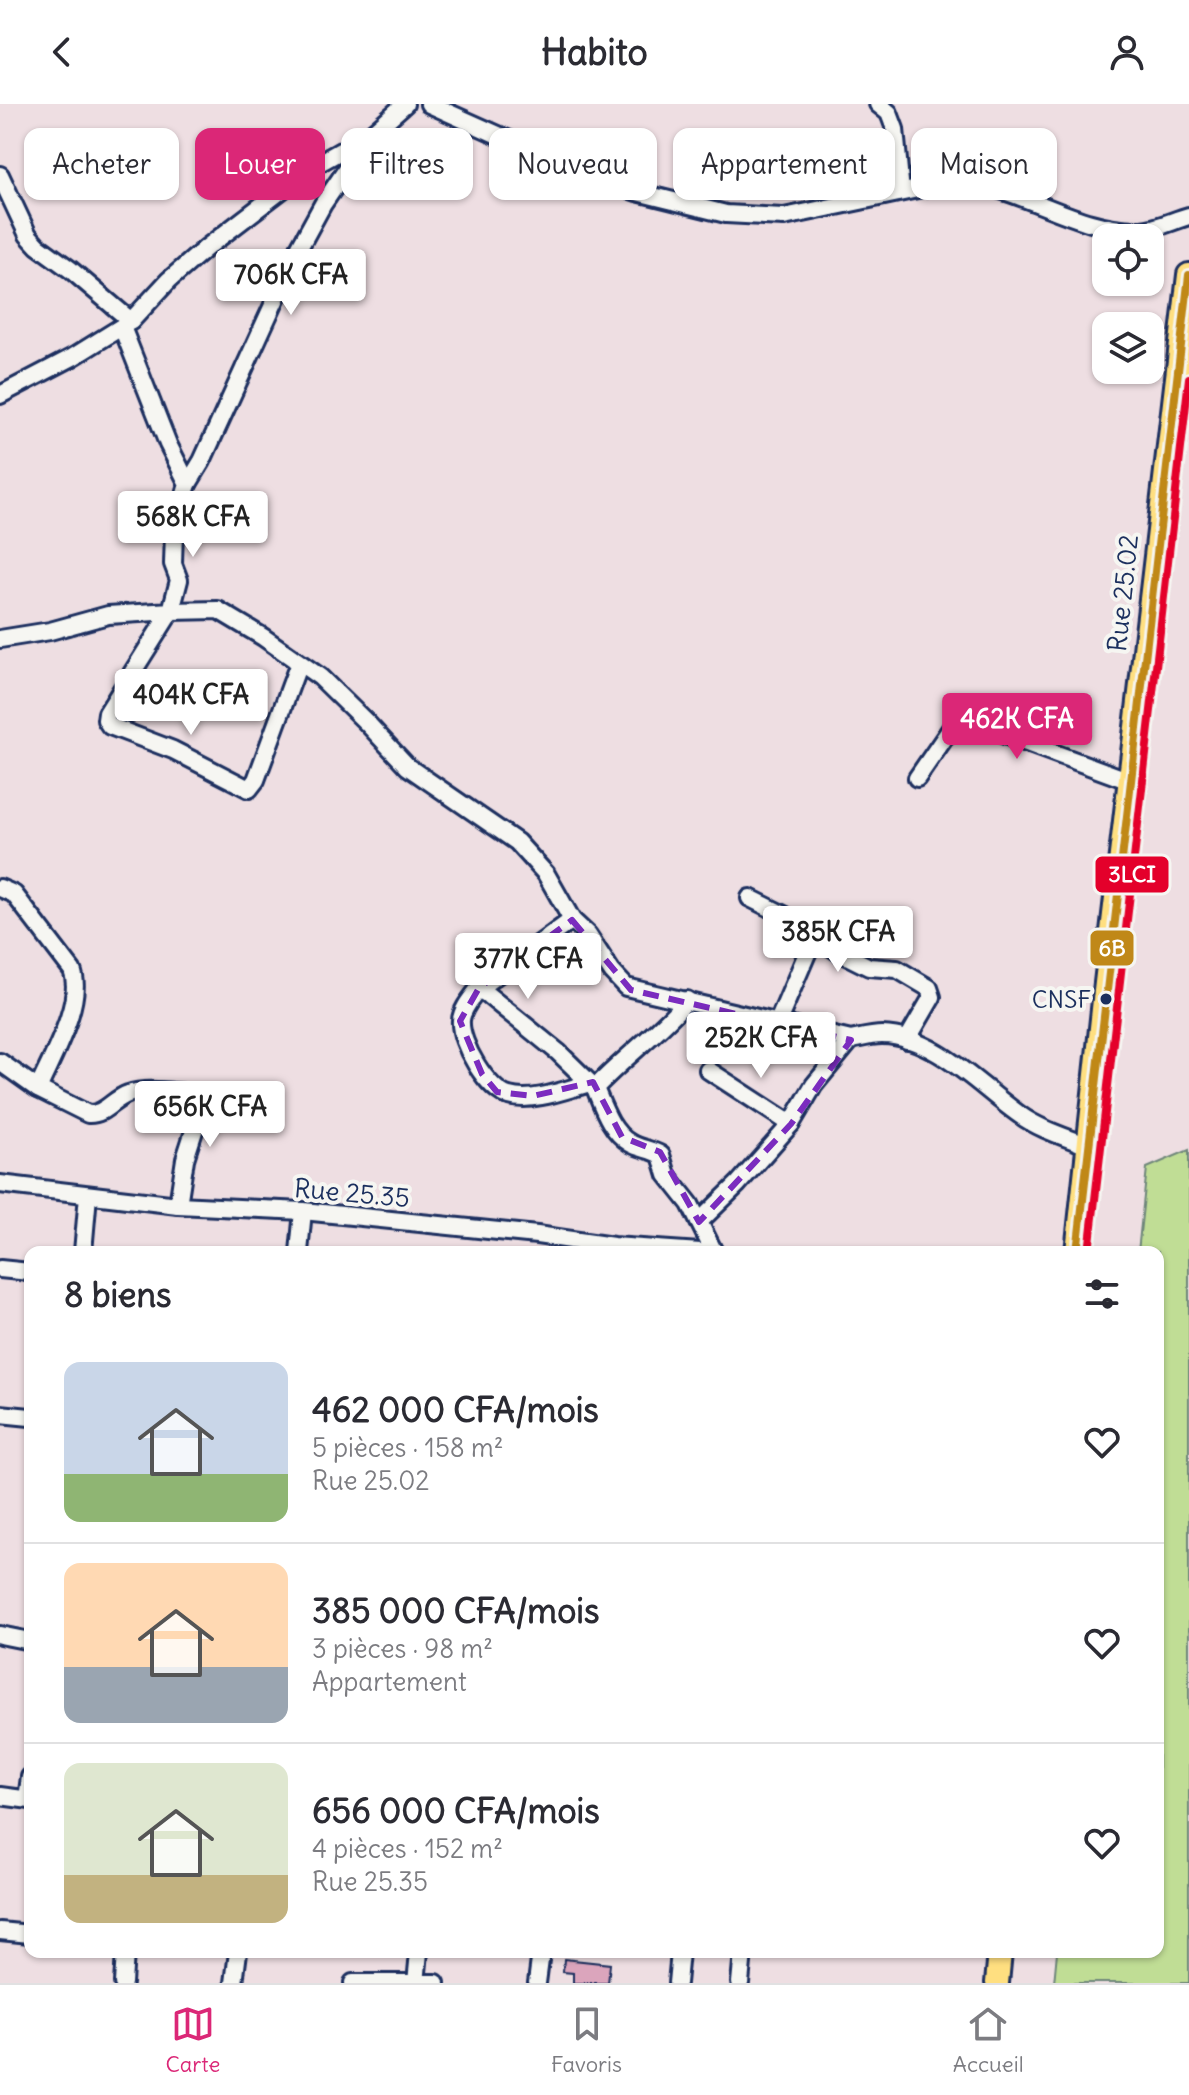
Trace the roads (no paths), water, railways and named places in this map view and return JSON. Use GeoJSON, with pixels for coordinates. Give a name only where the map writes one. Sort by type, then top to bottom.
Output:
{"type":"FeatureCollection","features":[{"type":"Feature","properties":{"kind":"main road","name":"Rue 25.02"},"geometry":{"type":"LineString","coordinates":[[1078,1246],[1189,275]]}},
{"type":"Feature","properties":{"kind":"main road"},"geometry":{"type":"LineString","coordinates":[[997,1983],[999,1958]]}},
{"type":"Feature","properties":{"kind":"street"},"geometry":{"type":"LineString","coordinates":[[378,128],[405,104]]}},
{"type":"Feature","properties":{"kind":"street"},"geometry":{"type":"LineString","coordinates":[[429,104],[585,174],[637,192],[726,214],[784,217],[956,181],[983,183],[1102,226],[1143,230],[1189,216]]}},
{"type":"Feature","properties":{"kind":"street"},"geometry":{"type":"LineString","coordinates":[[878,104],[889,113],[895,129],[901,192]]}},
{"type":"Feature","properties":{"kind":"street"},"geometry":{"type":"LineString","coordinates":[[0,395],[73,357],[126,324],[206,248],[312,167],[341,151]]}},
{"type":"Feature","properties":{"kind":"street"},"geometry":{"type":"LineString","coordinates":[[0,175],[28,235],[71,270],[126,324],[168,444],[188,484]]}},
{"type":"Feature","properties":{"kind":"street"},"geometry":{"type":"LineString","coordinates":[[299,663],[256,780],[247,790],[173,750],[110,726],[106,720],[107,713],[171,611],[179,580],[173,564],[174,532],[188,484],[202,461],[299,248],[341,178]]}},
{"type":"Feature","properties":{"kind":"street"},"geometry":{"type":"LineString","coordinates":[[0,639],[50,631],[108,615],[218,610],[299,663],[342,698],[408,767],[517,842],[546,874],[572,920],[588,935],[612,972],[626,987],[851,1040],[886,1035],[907,1040],[963,1070],[1023,1118],[1088,1146]]}},
{"type":"Feature","properties":{"kind":"street"},"geometry":{"type":"LineString","coordinates":[[917,778],[961,714],[983,727],[1130,781]]}},
{"type":"Feature","properties":{"kind":"street"},"geometry":{"type":"LineString","coordinates":[[0,888],[14,894],[75,978],[76,988],[69,1013],[38,1089]]}},
{"type":"Feature","properties":{"kind":"street"},"geometry":{"type":"LineString","coordinates":[[750,898],[869,967],[897,969],[929,988],[933,993],[930,1001],[907,1040]]}},
{"type":"Feature","properties":{"kind":"street"},"geometry":{"type":"LineString","coordinates":[[572,920],[479,988],[464,1009],[460,1021],[463,1037],[482,1074],[497,1092],[513,1098],[592,1085],[668,1022],[687,1000]]}},
{"type":"Feature","properties":{"kind":"street"},"geometry":{"type":"LineString","coordinates":[[777,1024],[814,937]]}},
{"type":"Feature","properties":{"kind":"street"},"geometry":{"type":"LineString","coordinates":[[479,988],[546,1042],[592,1085],[603,1109],[622,1137],[661,1155],[667,1175],[690,1204],[711,1246]]}},
{"type":"Feature","properties":{"kind":"street"},"geometry":{"type":"LineString","coordinates":[[699,1222],[738,1184],[791,1124],[814,1085],[851,1040]]}},
{"type":"Feature","properties":{"kind":"street"},"geometry":{"type":"LineString","coordinates":[[0,1062],[38,1089],[88,1114],[96,1114],[129,1094],[183,1093],[200,1096],[201,1109],[185,1159],[178,1205]]}},
{"type":"Feature","properties":{"kind":"street"},"geometry":{"type":"LineString","coordinates":[[708,1070],[791,1124]]}},
{"type":"Feature","properties":{"kind":"street","name":"Rue 25.35"},"geometry":{"type":"LineString","coordinates":[[0,1184],[178,1205],[303,1211],[521,1233],[596,1246]]}},
{"type":"Feature","properties":{"kind":"street"},"geometry":{"type":"LineString","coordinates":[[84,1246],[88,1195]]}},
{"type":"Feature","properties":{"kind":"street"},"geometry":{"type":"LineString","coordinates":[[300,1246],[303,1211]]}},
{"type":"Feature","properties":{"kind":"street"},"geometry":{"type":"LineString","coordinates":[[0,1269],[24,1271]]}},
{"type":"Feature","properties":{"kind":"street"},"geometry":{"type":"LineString","coordinates":[[0,1414],[24,1416]]}},
{"type":"Feature","properties":{"kind":"street"},"geometry":{"type":"LineString","coordinates":[[0,1635],[24,1640]]}},
{"type":"Feature","properties":{"kind":"street"},"geometry":{"type":"LineString","coordinates":[[0,1796],[24,1798]]}},
{"type":"Feature","properties":{"kind":"street"},"geometry":{"type":"LineString","coordinates":[[0,1931],[24,1933]]}},
{"type":"Feature","properties":{"kind":"street"},"geometry":{"type":"LineString","coordinates":[[123,1983],[125,1958]]}},
{"type":"Feature","properties":{"kind":"street"},"geometry":{"type":"LineString","coordinates":[[234,1983],[237,1958]]}},
{"type":"Feature","properties":{"kind":"street"},"geometry":{"type":"LineString","coordinates":[[416,1982],[418,1958]]}},
{"type":"Feature","properties":{"kind":"street"},"geometry":{"type":"LineString","coordinates":[[537,1983],[540,1958]]}},
{"type":"Feature","properties":{"kind":"street"},"geometry":{"type":"LineString","coordinates":[[677,1983],[679,1958]]}},
{"type":"Feature","properties":{"kind":"street"},"geometry":{"type":"LineString","coordinates":[[740,1983],[742,1958]]}},
{"type":"Feature","properties":{"kind":"street"},"geometry":{"type":"LineString","coordinates":[[353,1983],[436,1983]]}},
{"type":"Feature","properties":{"kind":"place","name":"CNSF"},"geometry":{"type":"Point","coordinates":[1106,999]}}]}
